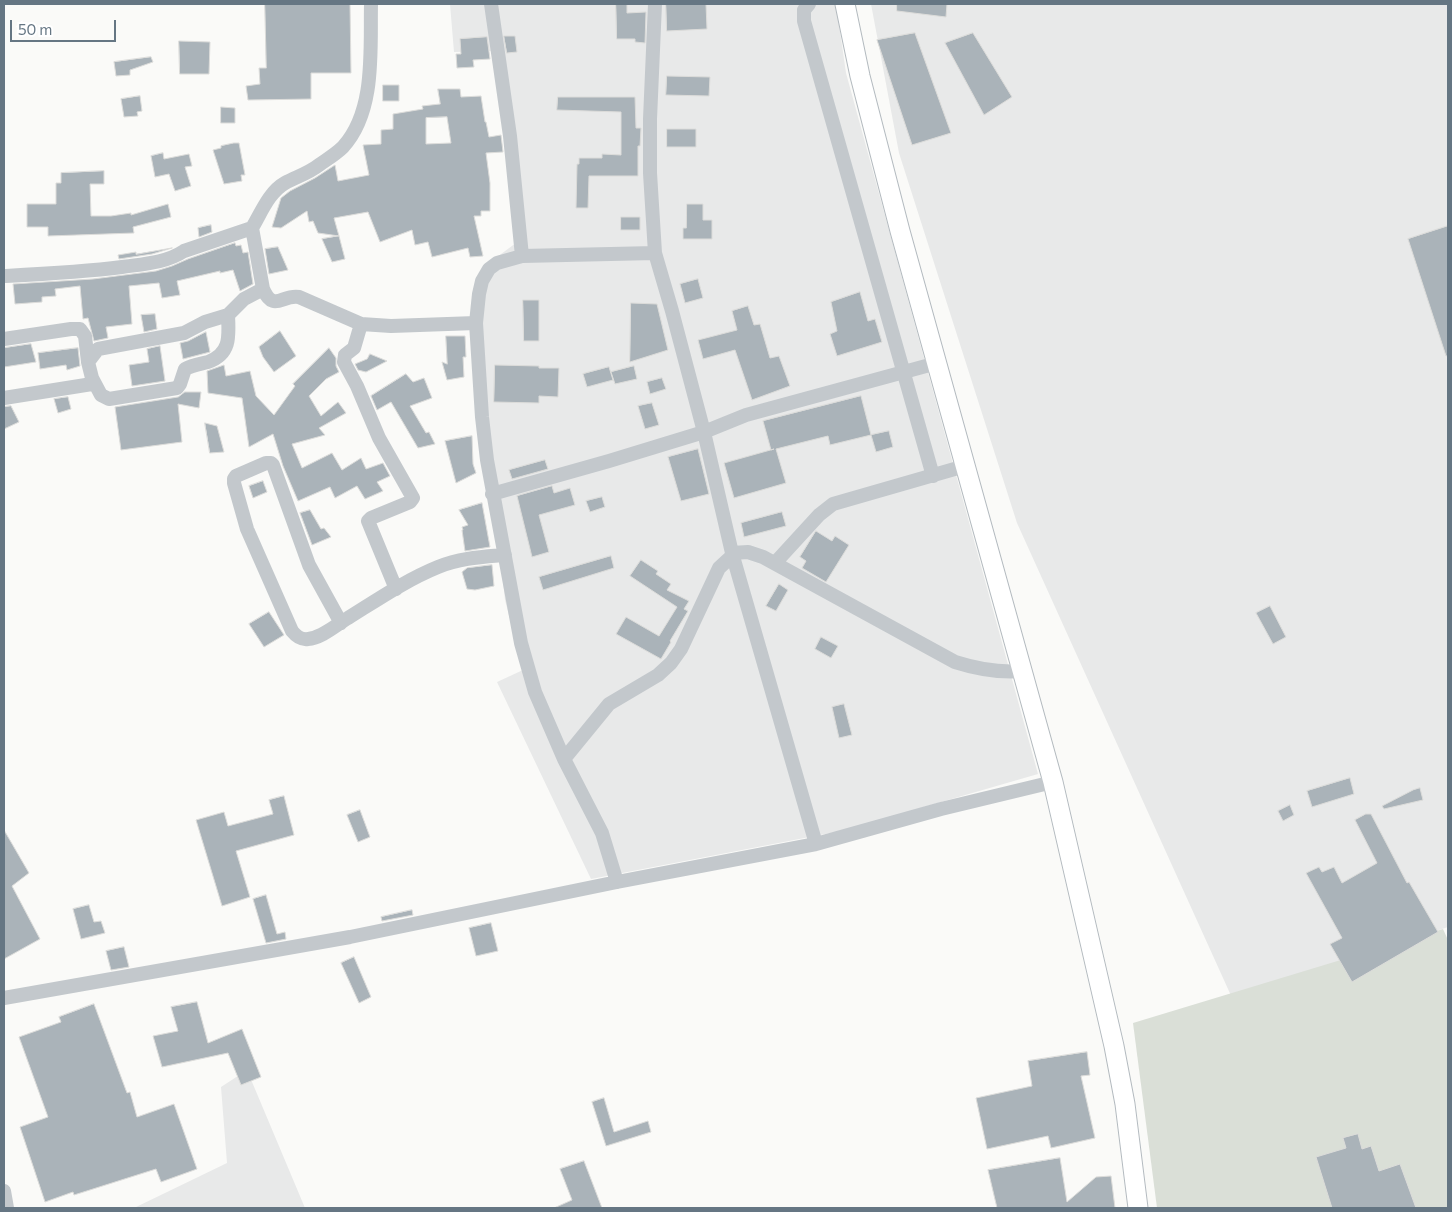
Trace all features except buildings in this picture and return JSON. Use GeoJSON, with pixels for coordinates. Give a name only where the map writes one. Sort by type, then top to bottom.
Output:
{"type":"FeatureCollection","features":[{"type":"Feature","properties":{"kind":"street"},"geometry":{"type":"LineString","coordinates":[[4,276],[91,271],[144,264],[176,256],[184,250],[252,228],[276,188],[316,167],[343,147],[359,119],[366,98],[369,78],[371,4]]}},
{"type":"Feature","properties":{"kind":"street"},"geometry":{"type":"LineString","coordinates":[[491,4],[510,136],[522,256]]}},
{"type":"Feature","properties":{"kind":"street"},"geometry":{"type":"LineString","coordinates":[[655,4],[650,119],[650,173],[655,253],[704,432],[732,553],[816,844]]}},
{"type":"Feature","properties":{"kind":"street"},"geometry":{"type":"LineString","coordinates":[[809,4],[804,10],[803,16],[933,476]]}},
{"type":"Feature","properties":{"kind":"street"},"geometry":{"type":"LineString","coordinates":[[845,4],[860,76],[900,231],[1053,782],[1114,1046],[1125,1104],[1138,1208]]}},
{"type":"Feature","properties":{"kind":"street"},"geometry":{"type":"LineString","coordinates":[[252,228],[263,289],[266,296],[272,301],[277,302],[292,296],[299,297],[361,324],[391,326],[476,324]]}},
{"type":"Feature","properties":{"kind":"street"},"geometry":{"type":"LineString","coordinates":[[617,882],[602,833],[564,759],[535,692],[523,652],[492,494],[482,417],[476,324],[482,281],[489,269],[502,261],[522,256],[655,253]]}},
{"type":"Feature","properties":{"kind":"street"},"geometry":{"type":"LineString","coordinates":[[88,362],[96,350],[102,347],[184,333],[205,322],[228,316],[244,298],[263,289]]}},
{"type":"Feature","properties":{"kind":"street"},"geometry":{"type":"LineString","coordinates":[[92,378],[101,394],[109,398],[177,388],[185,369],[210,361],[223,353],[229,336],[228,316]]}},
{"type":"Feature","properties":{"kind":"street"},"geometry":{"type":"LineString","coordinates":[[361,324],[354,348],[345,355],[344,362],[357,386],[379,438],[413,498],[410,502],[370,518],[368,521],[396,589]]}},
{"type":"Feature","properties":{"kind":"street"},"geometry":{"type":"LineString","coordinates":[[4,339],[80,329],[85,336],[92,378],[92,384],[4,398]]}},
{"type":"Feature","properties":{"kind":"street"},"geometry":{"type":"LineString","coordinates":[[492,494],[704,432],[746,415],[937,363]]}},
{"type":"Feature","properties":{"kind":"street"},"geometry":{"type":"LineString","coordinates":[[340,623],[309,565],[273,465],[266,463],[236,476],[234,483],[247,529],[292,631],[302,639],[321,635],[396,589],[449,563],[471,558],[505,555]]}},
{"type":"Feature","properties":{"kind":"street"},"geometry":{"type":"LineString","coordinates":[[774,564],[819,515],[833,504],[965,466]]}},
{"type":"Feature","properties":{"kind":"street"},"geometry":{"type":"LineString","coordinates":[[732,553],[748,552],[755,554],[955,662],[989,670],[1022,672]]}},
{"type":"Feature","properties":{"kind":"street"},"geometry":{"type":"LineString","coordinates":[[564,759],[610,704],[658,675],[671,663],[681,649],[719,568],[732,556],[732,553]]}},
{"type":"Feature","properties":{"kind":"street"},"geometry":{"type":"LineString","coordinates":[[4,998],[350,937],[538,900],[617,882],[816,844],[941,809],[1053,782]]}},
{"type":"Feature","properties":{"kind":"street"},"geometry":{"type":"LineString","coordinates":[[4,1191],[7,1208]]}},
{"type":"Feature","properties":{"kind":"shaded area"},"geometry":{"type":"Polygon","coordinates":[[[450,4],[836,4],[846,73],[1038,774],[841,831],[591,879],[497,682],[523,670],[505,600],[493,491],[480,298],[497,257],[520,240],[497,51],[454,52],[450,4]]]}},
{"type":"Feature","properties":{"kind":"shaded area"},"geometry":{"type":"Polygon","coordinates":[[[871,4],[1448,4],[1448,927],[1233,1000],[1017,523],[899,153],[871,4]]]}},
{"type":"Feature","properties":{"kind":"shaded area"},"geometry":{"type":"Polygon","coordinates":[[[1443,929],[1448,940],[1448,1208],[1157,1208],[1133,1023],[1443,929]]]}},
{"type":"Feature","properties":{"kind":"shaded area"},"geometry":{"type":"Polygon","coordinates":[[[247,1070],[305,1208],[134,1208],[227,1163],[221,1087],[247,1070]]]}}]}
